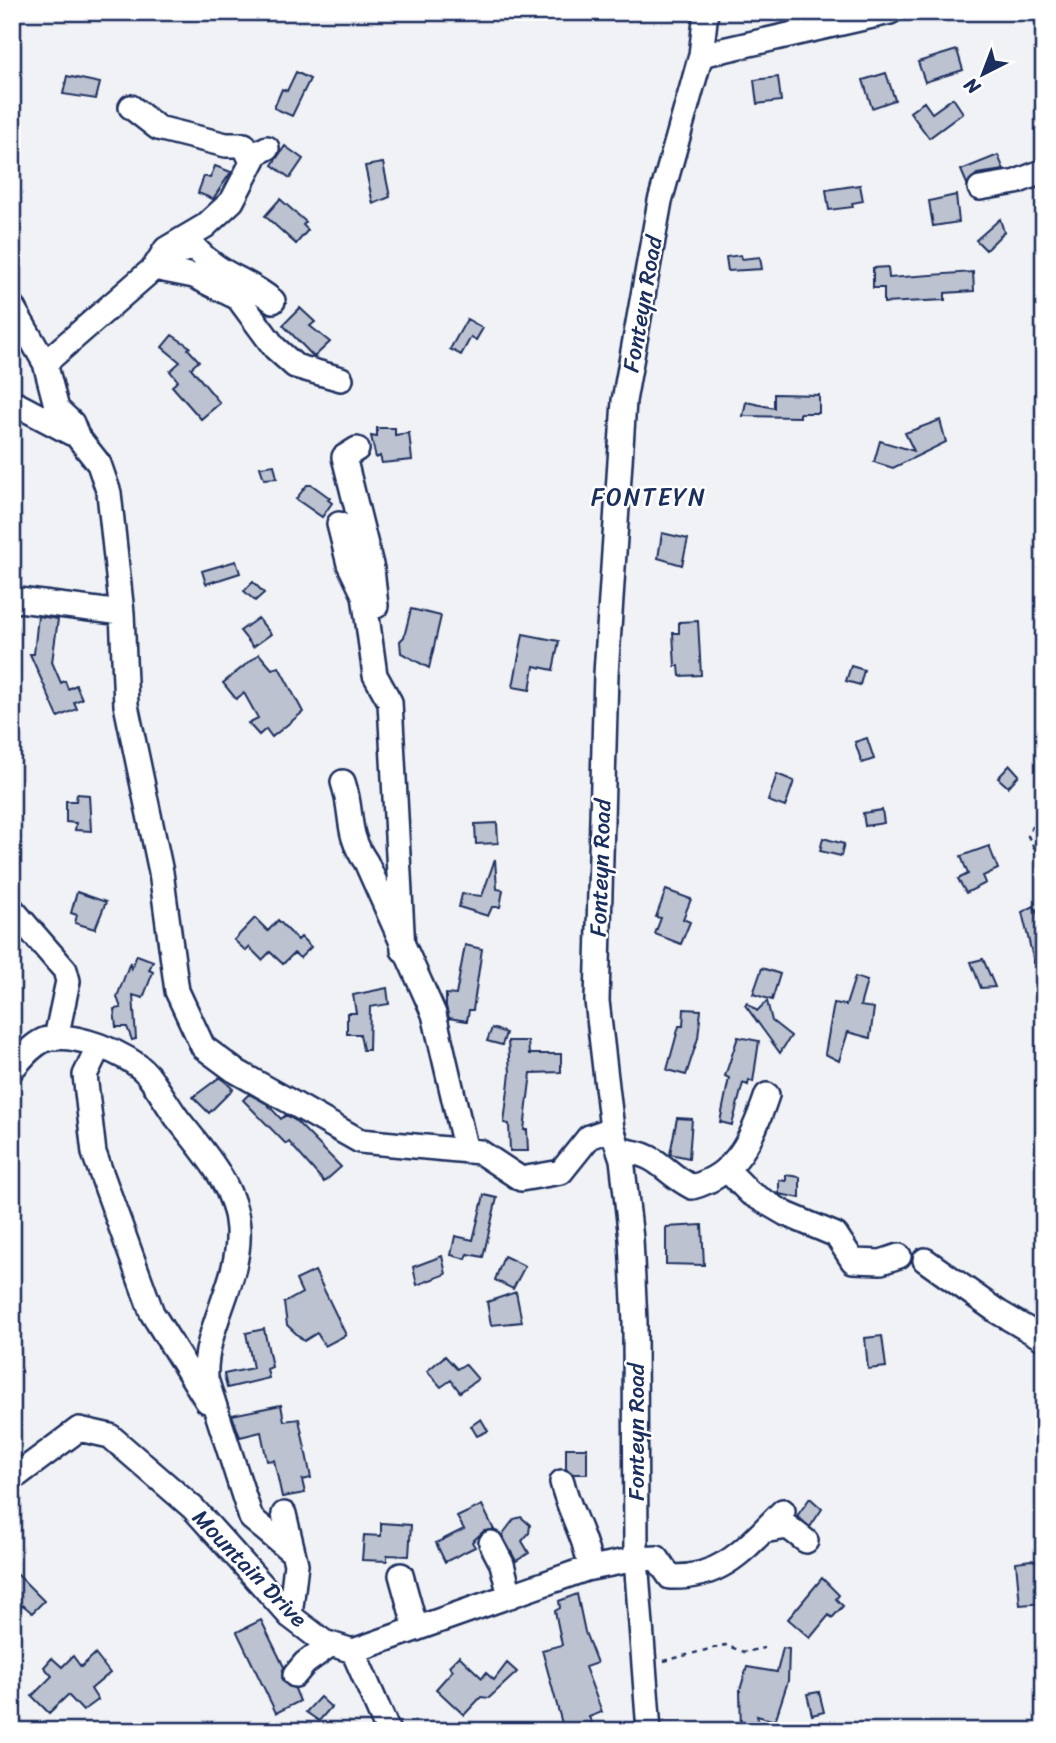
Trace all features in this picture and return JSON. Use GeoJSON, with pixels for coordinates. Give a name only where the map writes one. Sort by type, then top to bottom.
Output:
{"type":"FeatureCollection","features":[{"type":"Feature","properties":{"kind":"street","name":"Fonteyn Road"},"geometry":{"type":"LineString","coordinates":[[649,1731],[636,1559],[635,1322],[631,1239],[597,1001],[606,674],[624,401],[660,201],[701,55],[706,12]]}},
{"type":"Feature","properties":{"kind":"street"},"geometry":{"type":"LineString","coordinates":[[701,55],[890,12]]}},
{"type":"Feature","properties":{"kind":"street"},"geometry":{"type":"LineString","coordinates":[[131,107],[158,128],[226,145],[244,145],[260,155],[232,201],[205,226],[166,249],[153,268]]}},
{"type":"Feature","properties":{"kind":"street"},"geometry":{"type":"LineString","coordinates":[[980,188],[1016,182],[1044,171]]}},
{"type":"Feature","properties":{"kind":"street"},"geometry":{"type":"LineString","coordinates":[[45,363],[174,251],[194,247],[206,260],[233,279],[258,288],[273,301]]}},
{"type":"Feature","properties":{"kind":"street"},"geometry":{"type":"LineString","coordinates":[[153,268],[194,276],[238,298],[275,348],[295,366],[341,379]]}},
{"type":"Feature","properties":{"kind":"street"},"geometry":{"type":"LineString","coordinates":[[12,306],[45,363],[57,409],[72,423],[77,436],[99,464],[108,493],[122,613],[126,705],[161,872],[177,991],[203,1047],[234,1070],[360,1141],[480,1152],[521,1179],[561,1172],[589,1137],[616,1140],[656,1158],[678,1180],[692,1187],[713,1181],[752,1138],[767,1096]]}},
{"type":"Feature","properties":{"kind":"street"},"geometry":{"type":"LineString","coordinates":[[12,402],[77,436]]}},
{"type":"Feature","properties":{"kind":"street"},"geometry":{"type":"LineString","coordinates":[[357,449],[344,457],[372,569],[384,651],[393,680],[390,702],[403,950]]}},
{"type":"Feature","properties":{"kind":"street"},"geometry":{"type":"LineString","coordinates":[[340,524],[349,564],[364,595],[375,675],[390,702]]}},
{"type":"Feature","properties":{"kind":"street"},"geometry":{"type":"LineString","coordinates":[[12,602],[19,600],[122,613]]}},
{"type":"Feature","properties":{"kind":"street"},"geometry":{"type":"LineString","coordinates":[[343,782],[349,801],[353,844],[366,862],[403,950],[434,1014],[466,1151]]}},
{"type":"Feature","properties":{"kind":"street"},"geometry":{"type":"LineString","coordinates":[[12,909],[65,971],[68,981],[56,1038]]}},
{"type":"Feature","properties":{"kind":"street"},"geometry":{"type":"LineString","coordinates":[[12,1069],[29,1050],[45,1039],[56,1038],[99,1046],[130,1060],[146,1073],[215,1166],[231,1199],[238,1227],[237,1251],[230,1285],[205,1358],[206,1379],[251,1518],[291,1551]]}},
{"type":"Feature","properties":{"kind":"street"},"geometry":{"type":"LineString","coordinates":[[99,1046],[85,1075],[94,1153],[152,1313],[216,1416]]}},
{"type":"Feature","properties":{"kind":"street"},"geometry":{"type":"LineString","coordinates":[[726,1169],[750,1193],[786,1214],[836,1235],[853,1261],[881,1262],[899,1256]]}},
{"type":"Feature","properties":{"kind":"street"},"geometry":{"type":"LineString","coordinates":[[925,1260],[998,1312],[1044,1339]]}},
{"type":"Feature","properties":{"kind":"street","name":"Mountain Drive"},"geometry":{"type":"LineString","coordinates":[[12,1479],[79,1429],[110,1436],[193,1508],[290,1616],[331,1644],[353,1651]]}},
{"type":"Feature","properties":{"kind":"street"},"geometry":{"type":"LineString","coordinates":[[562,1482],[567,1505],[588,1549],[590,1568]]}},
{"type":"Feature","properties":{"kind":"street"},"geometry":{"type":"LineString","coordinates":[[388,1731],[353,1651],[590,1568],[636,1559],[657,1558],[670,1577],[696,1578],[741,1555],[783,1511]]}},
{"type":"Feature","properties":{"kind":"street"},"geometry":{"type":"LineString","coordinates":[[284,1514],[296,1564],[290,1616]]}},
{"type":"Feature","properties":{"kind":"street"},"geometry":{"type":"LineString","coordinates":[[763,1531],[788,1527],[806,1541]]}},
{"type":"Feature","properties":{"kind":"street"},"geometry":{"type":"LineString","coordinates":[[491,1543],[502,1564],[510,1595]]}},
{"type":"Feature","properties":{"kind":"street"},"geometry":{"type":"LineString","coordinates":[[401,1575],[411,1601],[416,1629]]}},
{"type":"Feature","properties":{"kind":"street"},"geometry":{"type":"LineString","coordinates":[[295,1675],[305,1663],[331,1644]]}},
{"type":"Feature","properties":{"kind":"path"},"geometry":{"type":"LineString","coordinates":[[1044,798],[1028,836],[1044,867]]}},
{"type":"Feature","properties":{"kind":"path"},"geometry":{"type":"LineString","coordinates":[[644,1666],[725,1645],[744,1652],[764,1648]]}},
{"type":"Feature","properties":{"kind":"building"},"geometry":{"type":"Polygon","coordinates":[[[957,50],[963,70],[925,82],[918,62],[957,50]]]}},
{"type":"Feature","properties":{"kind":"building"},"geometry":{"type":"Polygon","coordinates":[[[296,72],[310,79],[292,116],[274,108],[282,89],[287,91],[296,72]]]}},
{"type":"Feature","properties":{"kind":"building"},"geometry":{"type":"Polygon","coordinates":[[[886,73],[895,100],[872,108],[863,80],[886,73]]]}},
{"type":"Feature","properties":{"kind":"building"},"geometry":{"type":"Polygon","coordinates":[[[67,76],[100,83],[96,99],[63,94],[67,76]]]}},
{"type":"Feature","properties":{"kind":"building"},"geometry":{"type":"Polygon","coordinates":[[[778,77],[781,101],[757,104],[754,80],[778,77]]]}},
{"type":"Feature","properties":{"kind":"building"},"geometry":{"type":"Polygon","coordinates":[[[953,98],[963,113],[929,138],[910,112],[924,102],[932,113],[953,98]]]}},
{"type":"Feature","properties":{"kind":"building"},"geometry":{"type":"Polygon","coordinates":[[[285,146],[303,159],[290,178],[272,165],[285,146]]]}},
{"type":"Feature","properties":{"kind":"building"},"geometry":{"type":"Polygon","coordinates":[[[998,155],[1004,170],[977,174],[967,184],[961,170],[998,155]]]}},
{"type":"Feature","properties":{"kind":"building"},"geometry":{"type":"Polygon","coordinates":[[[383,163],[390,197],[373,204],[365,166],[383,163]]]}},
{"type":"Feature","properties":{"kind":"building"},"geometry":{"type":"Polygon","coordinates":[[[215,166],[231,172],[213,199],[198,193],[204,176],[210,178],[215,166]]]}},
{"type":"Feature","properties":{"kind":"building"},"geometry":{"type":"Polygon","coordinates":[[[860,185],[863,201],[852,203],[853,207],[829,210],[826,190],[860,185]]]}},
{"type":"Feature","properties":{"kind":"building"},"geometry":{"type":"Polygon","coordinates":[[[956,195],[959,222],[933,226],[929,201],[956,195]]]}},
{"type":"Feature","properties":{"kind":"building"},"geometry":{"type":"Polygon","coordinates":[[[280,199],[306,222],[303,225],[308,230],[296,244],[265,216],[280,199]]]}},
{"type":"Feature","properties":{"kind":"building"},"geometry":{"type":"Polygon","coordinates":[[[1000,219],[1004,232],[986,250],[976,240],[1000,219]]]}},
{"type":"Feature","properties":{"kind":"building"},"geometry":{"type":"Polygon","coordinates":[[[741,255],[742,259],[760,257],[762,269],[728,271],[726,257],[741,255]]]}},
{"type":"Feature","properties":{"kind":"building"},"geometry":{"type":"Polygon","coordinates":[[[888,267],[889,278],[973,272],[974,291],[945,293],[945,300],[884,303],[884,288],[873,288],[873,268],[888,267]]]}},
{"type":"Feature","properties":{"kind":"building"},"geometry":{"type":"Polygon","coordinates":[[[300,308],[315,322],[310,326],[330,342],[314,357],[283,325],[300,308]]]}},
{"type":"Feature","properties":{"kind":"building"},"geometry":{"type":"Polygon","coordinates":[[[467,319],[483,328],[476,340],[471,337],[461,355],[450,349],[467,319]]]}},
{"type":"Feature","properties":{"kind":"building"},"geometry":{"type":"Polygon","coordinates":[[[172,335],[190,347],[188,349],[199,361],[191,368],[220,403],[201,419],[172,386],[178,381],[170,371],[180,362],[162,347],[172,335]]]}},
{"type":"Feature","properties":{"kind":"building"},"geometry":{"type":"Polygon","coordinates":[[[774,394],[819,395],[819,413],[800,413],[800,417],[743,416],[746,402],[774,408],[774,394]]]}},
{"type":"Feature","properties":{"kind":"building"},"geometry":{"type":"Polygon","coordinates":[[[940,420],[946,442],[893,468],[874,462],[880,441],[914,451],[905,433],[940,420]]]}},
{"type":"Feature","properties":{"kind":"building"},"geometry":{"type":"Polygon","coordinates":[[[377,428],[395,428],[395,435],[409,433],[412,460],[382,463],[380,456],[376,458],[371,436],[377,437],[377,428]]]}},
{"type":"Feature","properties":{"kind":"building"},"geometry":{"type":"Polygon","coordinates":[[[274,465],[277,478],[264,479],[260,467],[274,465]]]}},
{"type":"Feature","properties":{"kind":"building"},"geometry":{"type":"Polygon","coordinates":[[[307,485],[312,485],[330,498],[328,500],[332,503],[322,517],[296,499],[307,485]]]}},
{"type":"Feature","properties":{"kind":"building"},"geometry":{"type":"Polygon","coordinates":[[[662,533],[688,539],[682,565],[658,558],[662,533]]]}},
{"type":"Feature","properties":{"kind":"building"},"geometry":{"type":"Polygon","coordinates":[[[236,561],[240,573],[206,584],[202,571],[236,561]]]}},
{"type":"Feature","properties":{"kind":"building"},"geometry":{"type":"Polygon","coordinates":[[[253,582],[264,593],[255,601],[244,591],[253,582]]]}},
{"type":"Feature","properties":{"kind":"building"},"geometry":{"type":"Polygon","coordinates":[[[411,609],[441,616],[429,668],[401,653],[400,641],[404,637],[411,609]]]}},
{"type":"Feature","properties":{"kind":"building"},"geometry":{"type":"Polygon","coordinates":[[[38,616],[58,619],[52,662],[61,683],[65,681],[68,689],[76,685],[82,699],[74,702],[77,709],[58,717],[30,654],[34,654],[38,616]]]}},
{"type":"Feature","properties":{"kind":"building"},"geometry":{"type":"Polygon","coordinates":[[[258,618],[271,634],[253,647],[240,631],[258,618]]]}},
{"type":"Feature","properties":{"kind":"building"},"geometry":{"type":"Polygon","coordinates":[[[698,621],[701,675],[680,676],[679,666],[675,666],[673,633],[679,633],[679,622],[698,621]]]}},
{"type":"Feature","properties":{"kind":"building"},"geometry":{"type":"Polygon","coordinates":[[[523,634],[559,641],[553,670],[534,666],[530,690],[513,687],[523,634]]]}},
{"type":"Feature","properties":{"kind":"building"},"geometry":{"type":"Polygon","coordinates":[[[259,654],[272,669],[279,667],[303,712],[272,737],[266,729],[259,735],[248,723],[258,718],[244,693],[236,699],[223,683],[259,654]]]}},
{"type":"Feature","properties":{"kind":"building"},"geometry":{"type":"Polygon","coordinates":[[[851,666],[864,670],[860,685],[846,681],[851,666]]]}},
{"type":"Feature","properties":{"kind":"building"},"geometry":{"type":"Polygon","coordinates":[[[867,738],[874,759],[862,763],[855,742],[867,738]]]}},
{"type":"Feature","properties":{"kind":"building"},"geometry":{"type":"Polygon","coordinates":[[[1010,765],[1019,775],[1008,787],[998,778],[1010,765]]]}},
{"type":"Feature","properties":{"kind":"building"},"geometry":{"type":"Polygon","coordinates":[[[777,774],[794,781],[785,807],[768,801],[777,774]]]}},
{"type":"Feature","properties":{"kind":"building"},"geometry":{"type":"Polygon","coordinates":[[[77,794],[89,795],[91,831],[75,830],[76,823],[66,822],[66,801],[76,801],[77,794]]]}},
{"type":"Feature","properties":{"kind":"building"},"geometry":{"type":"Polygon","coordinates":[[[882,810],[884,823],[865,826],[863,813],[882,810]]]}},
{"type":"Feature","properties":{"kind":"building"},"geometry":{"type":"Polygon","coordinates":[[[497,823],[498,843],[476,844],[475,824],[497,823]]]}},
{"type":"Feature","properties":{"kind":"building"},"geometry":{"type":"Polygon","coordinates":[[[823,838],[844,844],[841,856],[820,851],[823,838]]]}},
{"type":"Feature","properties":{"kind":"building"},"geometry":{"type":"Polygon","coordinates":[[[989,846],[998,869],[983,876],[986,883],[966,893],[958,879],[968,874],[961,856],[989,846]]]}},
{"type":"Feature","properties":{"kind":"building"},"geometry":{"type":"Polygon","coordinates":[[[495,859],[497,889],[503,890],[500,907],[492,907],[488,916],[459,907],[462,894],[482,896],[495,859]]]}},
{"type":"Feature","properties":{"kind":"building"},"geometry":{"type":"Polygon","coordinates":[[[666,890],[691,899],[683,919],[690,922],[681,944],[655,934],[661,918],[656,917],[666,890]]]}},
{"type":"Feature","properties":{"kind":"building"},"geometry":{"type":"Polygon","coordinates":[[[77,892],[106,902],[95,929],[75,923],[77,915],[71,913],[77,892]]]}},
{"type":"Feature","properties":{"kind":"building"},"geometry":{"type":"Polygon","coordinates":[[[1034,906],[1044,927],[1044,974],[1037,975],[1022,912],[1034,906]]]}},
{"type":"Feature","properties":{"kind":"building"},"geometry":{"type":"Polygon","coordinates":[[[255,918],[268,931],[278,920],[298,940],[301,937],[311,947],[300,958],[294,953],[283,964],[270,952],[262,960],[249,947],[246,951],[234,940],[255,918]]]}},
{"type":"Feature","properties":{"kind":"building"},"geometry":{"type":"Polygon","coordinates":[[[465,945],[482,949],[473,1010],[469,1010],[467,1021],[449,1018],[446,1006],[446,994],[456,995],[465,945]]]}},
{"type":"Feature","properties":{"kind":"building"},"geometry":{"type":"Polygon","coordinates":[[[137,955],[153,961],[149,970],[153,972],[143,998],[133,995],[136,1039],[132,1040],[127,1027],[116,1027],[114,1009],[121,1008],[117,997],[130,962],[131,970],[137,955]]]}},
{"type":"Feature","properties":{"kind":"building"},"geometry":{"type":"Polygon","coordinates":[[[983,959],[995,987],[981,988],[971,962],[983,959]]]}},
{"type":"Feature","properties":{"kind":"building"},"geometry":{"type":"Polygon","coordinates":[[[762,968],[780,974],[772,1000],[753,994],[762,968]]]}},
{"type":"Feature","properties":{"kind":"building"},"geometry":{"type":"Polygon","coordinates":[[[855,977],[867,981],[860,1006],[874,1008],[870,1038],[848,1032],[839,1061],[825,1054],[834,1003],[846,1005],[855,977]]]}},
{"type":"Feature","properties":{"kind":"building"},"geometry":{"type":"Polygon","coordinates":[[[387,988],[389,1004],[370,1007],[369,1050],[363,1050],[360,1034],[347,1034],[347,1013],[356,1013],[353,995],[387,988]]]}},
{"type":"Feature","properties":{"kind":"building"},"geometry":{"type":"Polygon","coordinates":[[[767,1001],[772,1021],[791,1036],[780,1053],[745,1005],[747,1003],[757,1011],[767,1001]]]}},
{"type":"Feature","properties":{"kind":"building"},"geometry":{"type":"Polygon","coordinates":[[[684,1009],[701,1010],[698,1038],[686,1075],[667,1070],[679,1026],[683,1026],[684,1009]]]}},
{"type":"Feature","properties":{"kind":"building"},"geometry":{"type":"Polygon","coordinates":[[[492,1028],[506,1033],[502,1045],[487,1041],[492,1028]]]}},
{"type":"Feature","properties":{"kind":"building"},"geometry":{"type":"Polygon","coordinates":[[[738,1037],[759,1041],[753,1082],[749,1080],[748,1085],[743,1083],[732,1125],[720,1122],[729,1078],[725,1076],[738,1037]]]}},
{"type":"Feature","properties":{"kind":"building"},"geometry":{"type":"Polygon","coordinates":[[[508,1041],[528,1041],[529,1054],[561,1054],[561,1072],[531,1073],[524,1130],[527,1130],[528,1151],[510,1151],[509,1124],[504,1123],[510,1073],[508,1041]]]}},
{"type":"Feature","properties":{"kind":"building"},"geometry":{"type":"Polygon","coordinates":[[[220,1077],[233,1089],[209,1113],[193,1097],[220,1077]]]}},
{"type":"Feature","properties":{"kind":"building"},"geometry":{"type":"Polygon","coordinates":[[[249,1094],[267,1104],[281,1119],[286,1115],[296,1121],[341,1167],[324,1182],[289,1142],[286,1144],[243,1100],[249,1094]]]}},
{"type":"Feature","properties":{"kind":"building"},"geometry":{"type":"Polygon","coordinates":[[[677,1118],[692,1119],[689,1158],[670,1154],[677,1118]]]}},
{"type":"Feature","properties":{"kind":"building"},"geometry":{"type":"Polygon","coordinates":[[[786,1175],[800,1177],[800,1198],[779,1194],[779,1180],[786,1181],[786,1175]]]}},
{"type":"Feature","properties":{"kind":"building"},"geometry":{"type":"Polygon","coordinates":[[[484,1195],[497,1198],[483,1257],[468,1254],[466,1259],[451,1255],[455,1236],[473,1240],[484,1195]]]}},
{"type":"Feature","properties":{"kind":"building"},"geometry":{"type":"Polygon","coordinates":[[[702,1225],[704,1265],[666,1264],[666,1227],[702,1225]]]}},
{"type":"Feature","properties":{"kind":"building"},"geometry":{"type":"Polygon","coordinates":[[[442,1256],[446,1274],[417,1285],[413,1267],[442,1256]]]}},
{"type":"Feature","properties":{"kind":"building"},"geometry":{"type":"Polygon","coordinates":[[[504,1256],[525,1266],[513,1289],[495,1280],[504,1256]]]}},
{"type":"Feature","properties":{"kind":"building"},"geometry":{"type":"Polygon","coordinates":[[[315,1271],[346,1335],[325,1346],[317,1333],[304,1341],[287,1325],[284,1303],[302,1293],[296,1280],[315,1271]]]}},
{"type":"Feature","properties":{"kind":"building"},"geometry":{"type":"Polygon","coordinates":[[[516,1292],[522,1322],[491,1325],[487,1302],[516,1292]]]}},
{"type":"Feature","properties":{"kind":"building"},"geometry":{"type":"Polygon","coordinates":[[[264,1329],[272,1367],[267,1369],[269,1378],[227,1388],[224,1374],[253,1368],[246,1333],[264,1329]]]}},
{"type":"Feature","properties":{"kind":"building"},"geometry":{"type":"Polygon","coordinates":[[[882,1336],[886,1367],[868,1369],[865,1338],[882,1336]]]}},
{"type":"Feature","properties":{"kind":"building"},"geometry":{"type":"Polygon","coordinates":[[[445,1356],[457,1369],[465,1364],[478,1379],[460,1392],[451,1380],[441,1387],[427,1371],[445,1356]]]}},
{"type":"Feature","properties":{"kind":"building"},"geometry":{"type":"Polygon","coordinates":[[[281,1405],[284,1421],[299,1419],[311,1478],[302,1480],[305,1493],[282,1497],[274,1460],[267,1461],[261,1432],[240,1437],[232,1415],[281,1405]]]}},
{"type":"Feature","properties":{"kind":"building"},"geometry":{"type":"Polygon","coordinates":[[[481,1419],[488,1431],[477,1436],[471,1426],[481,1419]]]}},
{"type":"Feature","properties":{"kind":"building"},"geometry":{"type":"Polygon","coordinates":[[[566,1448],[587,1448],[587,1474],[573,1474],[566,1469],[566,1448]]]}},
{"type":"Feature","properties":{"kind":"building"},"geometry":{"type":"Polygon","coordinates":[[[810,1498],[822,1509],[810,1527],[797,1516],[810,1498]]]}},
{"type":"Feature","properties":{"kind":"building"},"geometry":{"type":"Polygon","coordinates":[[[482,1505],[494,1530],[484,1531],[472,1542],[475,1547],[445,1562],[436,1543],[464,1529],[457,1517],[482,1505]]]}},
{"type":"Feature","properties":{"kind":"building"},"geometry":{"type":"Polygon","coordinates":[[[521,1517],[530,1525],[529,1533],[522,1541],[529,1553],[516,1561],[502,1535],[514,1519],[521,1517]]]}},
{"type":"Feature","properties":{"kind":"building"},"geometry":{"type":"Polygon","coordinates":[[[381,1523],[411,1525],[409,1556],[387,1555],[387,1561],[362,1560],[364,1535],[381,1536],[381,1523]]]}},
{"type":"Feature","properties":{"kind":"building"},"geometry":{"type":"Polygon","coordinates":[[[1016,1562],[1041,1562],[1044,1603],[1020,1605],[1016,1562]]]}},
{"type":"Feature","properties":{"kind":"building"},"geometry":{"type":"Polygon","coordinates":[[[12,1569],[44,1601],[32,1613],[23,1605],[12,1615],[12,1569]]]}},
{"type":"Feature","properties":{"kind":"building"},"geometry":{"type":"Polygon","coordinates":[[[822,1578],[839,1595],[836,1599],[843,1606],[832,1618],[829,1615],[810,1638],[788,1619],[822,1578]]]}},
{"type":"Feature","properties":{"kind":"building"},"geometry":{"type":"Polygon","coordinates":[[[577,1594],[585,1632],[597,1663],[585,1667],[602,1712],[589,1717],[593,1725],[577,1731],[564,1731],[542,1650],[562,1645],[555,1611],[560,1608],[559,1601],[577,1594]]]}},
{"type":"Feature","properties":{"kind":"building"},"geometry":{"type":"Polygon","coordinates":[[[261,1620],[284,1667],[282,1680],[295,1689],[300,1701],[276,1713],[237,1632],[261,1620]]]}},
{"type":"Feature","properties":{"kind":"building"},"geometry":{"type":"Polygon","coordinates":[[[783,1648],[789,1649],[788,1681],[775,1721],[757,1716],[761,1731],[741,1731],[740,1690],[747,1667],[777,1672],[783,1648]]]}},
{"type":"Feature","properties":{"kind":"building"},"geometry":{"type":"Polygon","coordinates":[[[95,1654],[110,1673],[91,1689],[98,1700],[83,1711],[68,1695],[49,1713],[32,1696],[52,1676],[44,1667],[52,1658],[62,1667],[73,1656],[81,1667],[95,1654]]]}},
{"type":"Feature","properties":{"kind":"building"},"geometry":{"type":"Polygon","coordinates":[[[459,1656],[482,1678],[486,1673],[494,1680],[507,1663],[517,1672],[489,1698],[481,1697],[464,1715],[436,1689],[453,1670],[449,1666],[459,1656]]]}},
{"type":"Feature","properties":{"kind":"building"},"geometry":{"type":"Polygon","coordinates":[[[819,1692],[824,1712],[812,1715],[807,1694],[819,1692]]]}},
{"type":"Feature","properties":{"kind":"building"},"geometry":{"type":"Polygon","coordinates":[[[320,1697],[331,1707],[319,1721],[306,1712],[320,1697]]]}},
{"type":"Feature","properties":{"kind":"district","name":"FONTEYN"},"geometry":{"type":"Point","coordinates":[649,497]}}]}
